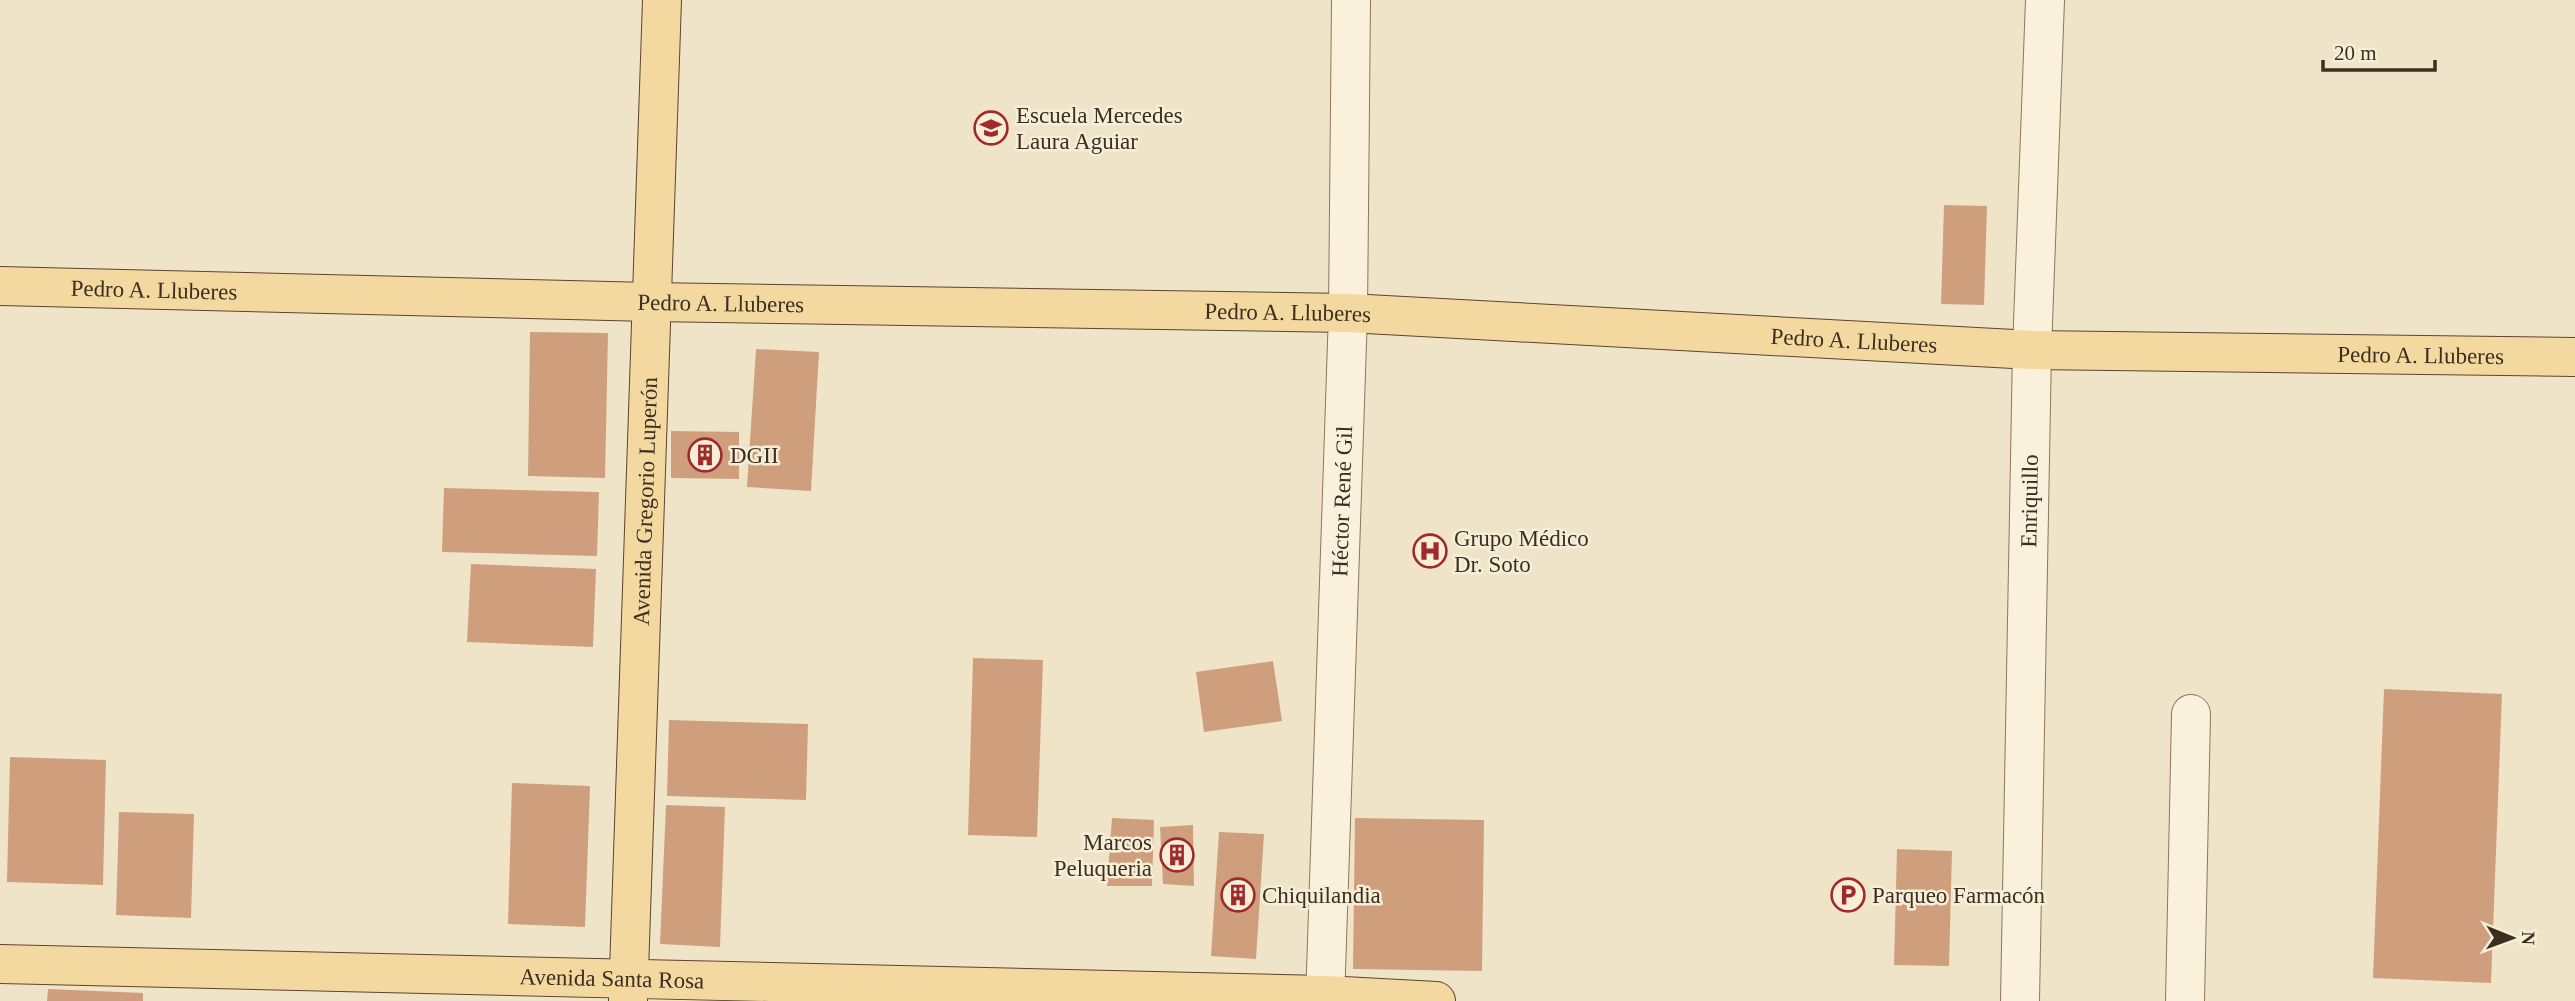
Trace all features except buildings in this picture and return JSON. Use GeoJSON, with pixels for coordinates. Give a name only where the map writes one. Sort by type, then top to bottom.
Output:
{"type":"FeatureCollection","features":[{"type":"Feature","properties":{"kind":"main road","name":"Avenida Gregorio Luperón"},"geometry":{"type":"LineString","coordinates":[[628,990],[662,0]]}},
{"type":"Feature","properties":{"kind":"main road","name":"Pedro A. Lluberes"},"geometry":{"type":"LineString","coordinates":[[0,286],[650,302],[1348,313],[2032,350],[2575,357]]}},
{"type":"Feature","properties":{"kind":"main road","name":"Avenida Santa Rosa"},"geometry":{"type":"LineString","coordinates":[[0,964],[628,990],[1436,1001]]}},
{"type":"Feature","properties":{"kind":"street","name":"Héctor René Gil"},"geometry":{"type":"LineString","coordinates":[[1325,998],[1348,313],[1351,0]]}},
{"type":"Feature","properties":{"kind":"street","name":"Enriquillo"},"geometry":{"type":"LineString","coordinates":[[2020,1001],[2032,350],[2045,0]]}},
{"type":"Feature","properties":{"kind":"street"},"geometry":{"type":"LineString","coordinates":[[2185,1001],[2191,714]]}},
{"type":"Feature","properties":{"kind":"place","name":"Escuela Mercedes Laura Aguiar"},"geometry":{"type":"Point","coordinates":[991,128]}},
{"type":"Feature","properties":{"kind":"place","name":"DGII"},"geometry":{"type":"Point","coordinates":[705,455]}},
{"type":"Feature","properties":{"kind":"place","name":"Grupo Médico Dr. Soto"},"geometry":{"type":"Point","coordinates":[1430,551]}},
{"type":"Feature","properties":{"kind":"place","name":"Marcos Peluqueria"},"geometry":{"type":"Point","coordinates":[1177,855]}},
{"type":"Feature","properties":{"kind":"place","name":"Chiquilandia"},"geometry":{"type":"Point","coordinates":[1238,895]}},
{"type":"Feature","properties":{"kind":"place","name":"Parqueo Farmacón"},"geometry":{"type":"Point","coordinates":[1848,895]}}]}
